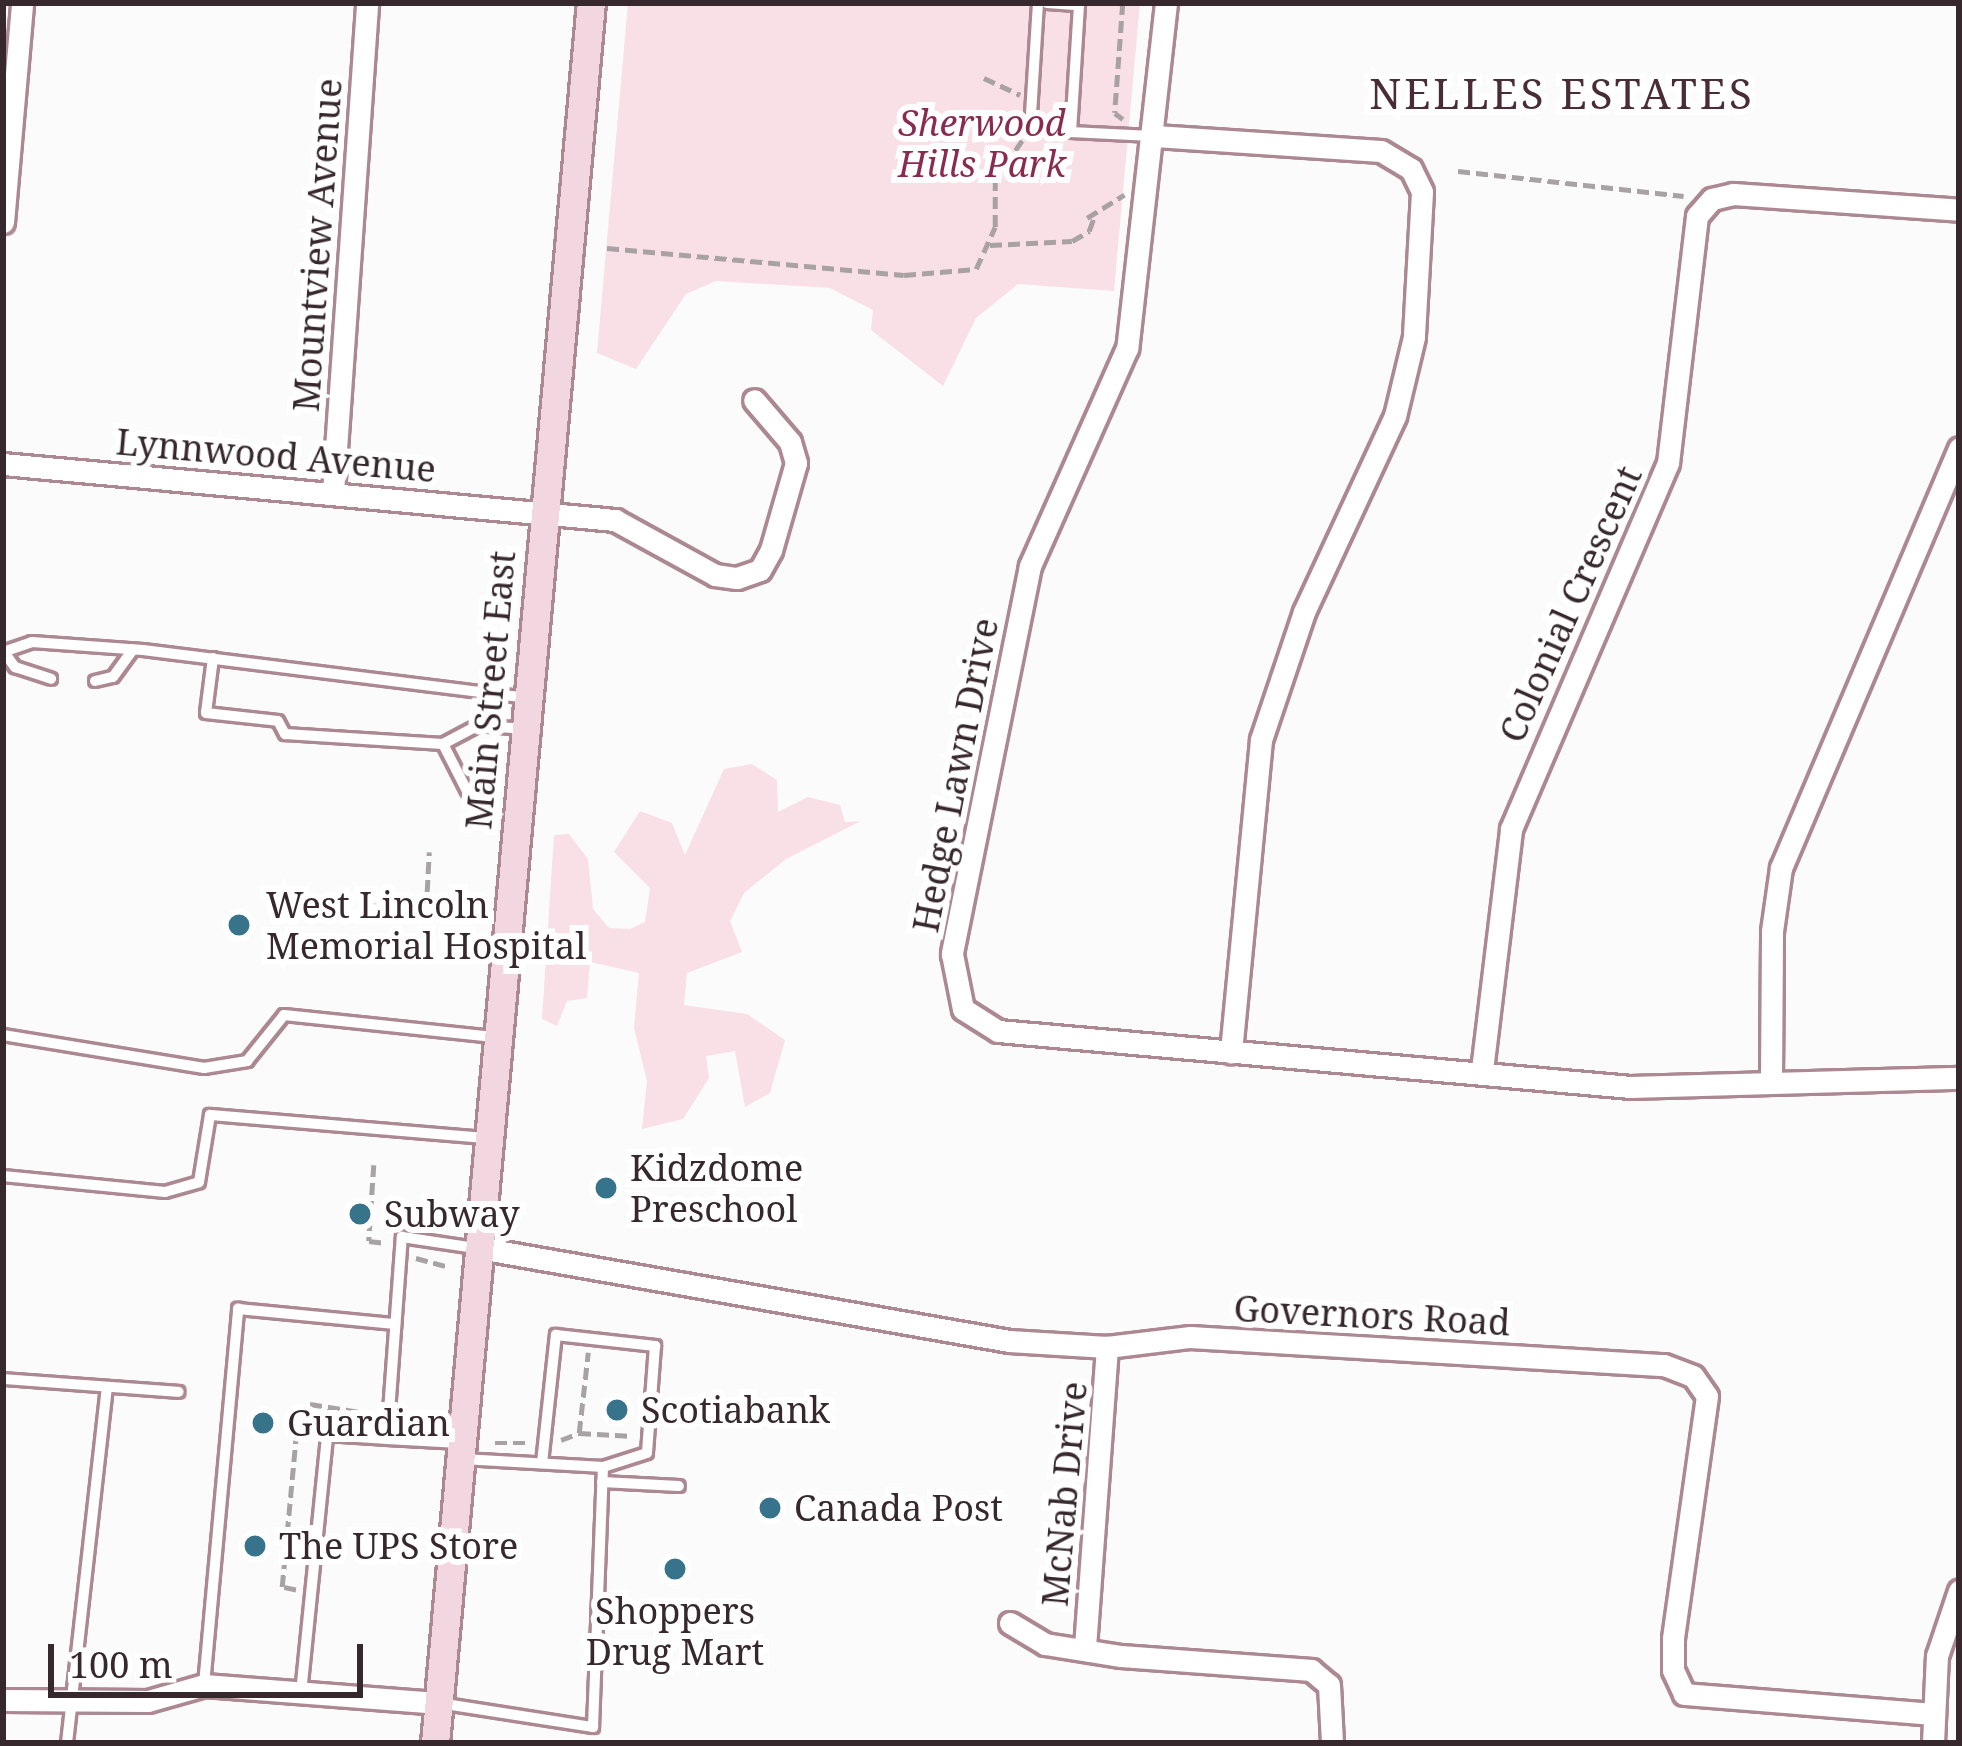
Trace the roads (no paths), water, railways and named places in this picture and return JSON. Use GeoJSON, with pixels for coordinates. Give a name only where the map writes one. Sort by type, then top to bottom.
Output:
{"type":"FeatureCollection","features":[{"type":"Feature","properties":{"kind":"main road","name":"Main Street East"},"geometry":{"type":"LineString","coordinates":[[435,1743],[494,1037],[591,3]]}},
{"type":"Feature","properties":{"kind":"street"},"geometry":{"type":"LineString","coordinates":[[3,222],[10,76],[22,3]]}},
{"type":"Feature","properties":{"kind":"street","name":"Mountview Avenue"},"geometry":{"type":"LineString","coordinates":[[333,493],[368,3]]}},
{"type":"Feature","properties":{"kind":"street","name":"Hedge Lawn Drive"},"geometry":{"type":"LineString","coordinates":[[1166,3],[1155,136],[1127,348],[1030,566],[952,954],[963,1009],[998,1031],[1482,1070],[1631,1087],[1771,1079],[1959,1078]]}},
{"type":"Feature","properties":{"kind":"street"},"geometry":{"type":"LineString","coordinates":[[1155,136],[1381,151],[1411,169],[1422,192],[1414,338],[1395,416],[1304,612],[1261,740],[1231,1053]]}},
{"type":"Feature","properties":{"kind":"street","name":"Colonial Crescent"},"geometry":{"type":"LineString","coordinates":[[1482,1070],[1511,829],[1668,463],[1697,216],[1712,199],[1733,194],[1959,210]]}},
{"type":"Feature","properties":{"kind":"street","name":"Lynnwood Avenue"},"geometry":{"type":"LineString","coordinates":[[3,464],[615,520],[715,574],[760,570],[796,463],[790,442],[754,400]]}},
{"type":"Feature","properties":{"kind":"street"},"geometry":{"type":"LineString","coordinates":[[1771,1079],[1772,931],[1781,868],[1959,448]]}},
{"type":"Feature","properties":{"kind":"street","name":"Governors Road"},"geometry":{"type":"LineString","coordinates":[[478,1248],[825,1304],[923,1331],[1107,1347],[1214,1338],[1664,1365],[1693,1376],[1707,1396],[1673,1640],[1673,1670],[1684,1694],[1931,1714]]}},
{"type":"Feature","properties":{"kind":"street","name":"McNab Drive"},"geometry":{"type":"LineString","coordinates":[[1085,1647],[1107,1347]]}},
{"type":"Feature","properties":{"kind":"street"},"geometry":{"type":"LineString","coordinates":[[1933,1743],[1937,1655],[1959,1591]]}},
{"type":"Feature","properties":{"kind":"street","name":"McNab Drive"},"geometry":{"type":"LineString","coordinates":[[1010,1623],[1045,1644],[1311,1670],[1329,1685],[1331,1743]]}},
{"type":"Feature","properties":{"kind":"street"},"geometry":{"type":"LineString","coordinates":[[3,1700],[74,1706],[148,1701],[204,1685],[436,1703]]}},
{"type":"Feature","properties":{"kind":"lane"},"geometry":{"type":"LineString","coordinates":[[1071,132],[1079,5],[1043,3],[1030,130],[1071,132],[1155,136]]}},
{"type":"Feature","properties":{"kind":"lane"},"geometry":{"type":"LineString","coordinates":[[51,679],[16,667],[3,652],[32,642],[133,649],[526,698]]}},
{"type":"Feature","properties":{"kind":"lane"},"geometry":{"type":"LineString","coordinates":[[94,681],[112,677],[133,649]]}},
{"type":"Feature","properties":{"kind":"lane"},"geometry":{"type":"LineString","coordinates":[[213,658],[206,713],[278,722],[285,734],[443,744],[478,725],[523,729]]}},
{"type":"Feature","properties":{"kind":"lane"},"geometry":{"type":"LineString","coordinates":[[443,744],[467,791]]}},
{"type":"Feature","properties":{"kind":"lane"},"geometry":{"type":"LineString","coordinates":[[3,1035],[92,1043],[204,1068],[247,1061],[284,1015],[494,1037]]}},
{"type":"Feature","properties":{"kind":"lane"},"geometry":{"type":"LineString","coordinates":[[3,1177],[166,1192],[199,1182],[210,1115],[486,1138]]}},
{"type":"Feature","properties":{"kind":"lane"},"geometry":{"type":"LineString","coordinates":[[387,1439],[402,1238],[478,1248]]}},
{"type":"Feature","properties":{"kind":"lane"},"geometry":{"type":"LineString","coordinates":[[204,1685],[238,1309],[395,1324]]}},
{"type":"Feature","properties":{"kind":"lane"},"geometry":{"type":"LineString","coordinates":[[302,1693],[327,1435],[387,1439],[542,1463],[603,1467],[647,1453],[655,1346],[556,1335],[542,1463]]}},
{"type":"Feature","properties":{"kind":"lane"},"geometry":{"type":"LineString","coordinates":[[3,1379],[179,1392]]}},
{"type":"Feature","properties":{"kind":"lane"},"geometry":{"type":"LineString","coordinates":[[67,1743],[107,1388]]}},
{"type":"Feature","properties":{"kind":"lane"},"geometry":{"type":"LineString","coordinates":[[436,1703],[593,1727],[603,1467]]}},
{"type":"Feature","properties":{"kind":"lane"},"geometry":{"type":"LineString","coordinates":[[602,1482],[679,1486]]}},
{"type":"Feature","properties":{"kind":"place","name":"West Lincoln Memorial Hospital"},"geometry":{"type":"Point","coordinates":[239,925]}},
{"type":"Feature","properties":{"kind":"place","name":"Kidzdome Preschool"},"geometry":{"type":"Point","coordinates":[606,1188]}},
{"type":"Feature","properties":{"kind":"place","name":"Subway"},"geometry":{"type":"Point","coordinates":[360,1214]}},
{"type":"Feature","properties":{"kind":"place","name":"Scotiabank"},"geometry":{"type":"Point","coordinates":[617,1410]}},
{"type":"Feature","properties":{"kind":"place","name":"Guardian"},"geometry":{"type":"Point","coordinates":[263,1423]}},
{"type":"Feature","properties":{"kind":"place","name":"Canada Post"},"geometry":{"type":"Point","coordinates":[770,1508]}},
{"type":"Feature","properties":{"kind":"place","name":"The UPS Store"},"geometry":{"type":"Point","coordinates":[255,1546]}},
{"type":"Feature","properties":{"kind":"place","name":"Shoppers Drug Mart"},"geometry":{"type":"Point","coordinates":[675,1569]}},
{"type":"Feature","properties":{"kind":"district","name":"NELLES ESTATES"},"geometry":{"type":"Point","coordinates":[1562,93]}},
{"type":"Feature","properties":{"kind":"park label","name":"Sherwood Hills Park"},"geometry":{"type":"Point","coordinates":[982,142]}}]}
